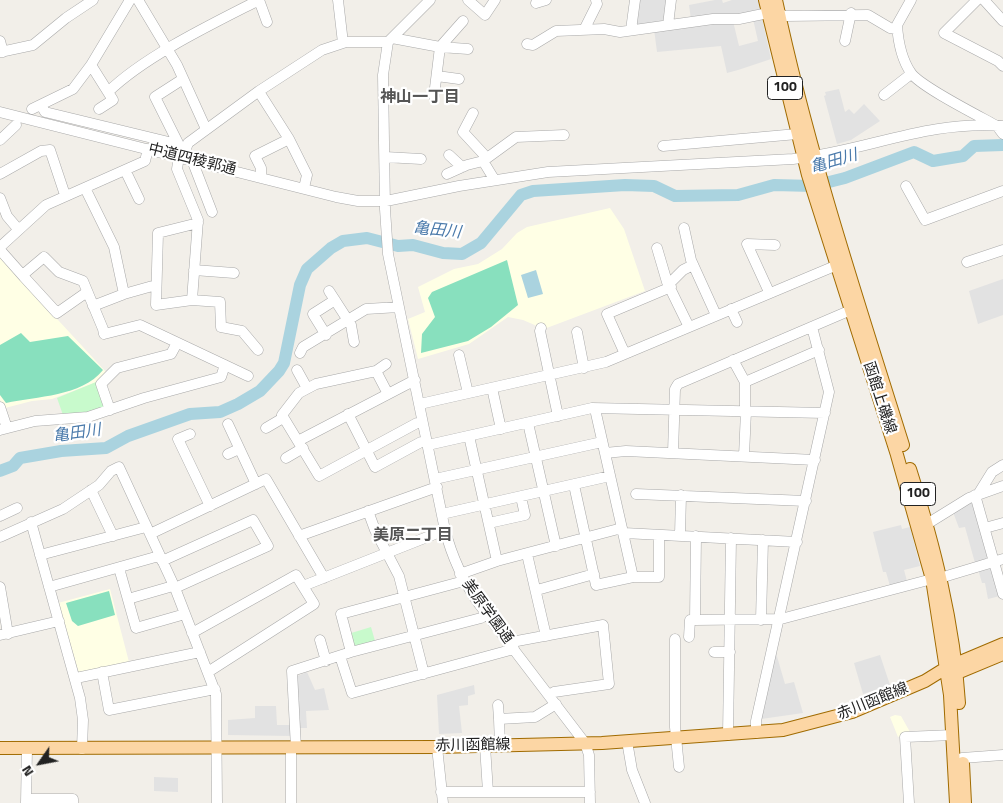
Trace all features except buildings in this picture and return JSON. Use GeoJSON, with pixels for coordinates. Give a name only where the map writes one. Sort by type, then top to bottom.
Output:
{"type":"FeatureCollection","features":[{"type":"Feature","properties":{"kind":"main road","name":"函館上磯線"},"geometry":{"type":"LineString","coordinates":[[765,0],[773,13],[813,173],[927,524],[962,758],[965,803]]}},
{"type":"Feature","properties":{"kind":"main road","name":"函館上磯線"},"geometry":{"type":"LineString","coordinates":[[776,0],[773,13],[797,134],[809,157]]}},
{"type":"Feature","properties":{"kind":"main road","name":"函館上磯線"},"geometry":{"type":"LineString","coordinates":[[841,263],[851,310],[936,578]]}},
{"type":"Feature","properties":{"kind":"main road","name":"赤川函館線"},"geometry":{"type":"LineString","coordinates":[[948,672],[1003,644]]}},
{"type":"Feature","properties":{"kind":"main road","name":"赤川函館線"},"geometry":{"type":"LineString","coordinates":[[0,748],[437,747],[585,743],[756,733],[797,728],[836,718],[948,672],[1003,654]]}},
{"type":"Feature","properties":{"kind":"main road","name":"函館上磯線"},"geometry":{"type":"LineString","coordinates":[[948,672],[956,803]]}},
{"type":"Feature","properties":{"kind":"street"},"geometry":{"type":"LineString","coordinates":[[0,40],[2,52],[33,45],[66,18],[93,0]]}},
{"type":"Feature","properties":{"kind":"street"},"geometry":{"type":"LineString","coordinates":[[130,0],[91,65],[73,89],[36,107],[45,112],[183,153]]}},
{"type":"Feature","properties":{"kind":"street"},"geometry":{"type":"LineString","coordinates":[[108,92],[126,75],[216,22],[259,0],[267,22]]}},
{"type":"Feature","properties":{"kind":"street"},"geometry":{"type":"LineString","coordinates":[[338,0],[343,43]]}},
{"type":"Feature","properties":{"kind":"street"},"geometry":{"type":"LineString","coordinates":[[390,40],[430,0]]}},
{"type":"Feature","properties":{"kind":"street"},"geometry":{"type":"LineString","coordinates":[[468,0],[485,15],[495,0]]}},
{"type":"Feature","properties":{"kind":"street"},"geometry":{"type":"LineString","coordinates":[[538,0],[536,3],[546,0]]}},
{"type":"Feature","properties":{"kind":"street"},"geometry":{"type":"LineString","coordinates":[[584,30],[597,4],[596,0]]}},
{"type":"Feature","properties":{"kind":"street"},"geometry":{"type":"LineString","coordinates":[[631,30],[636,0]]}},
{"type":"Feature","properties":{"kind":"street"},"geometry":{"type":"LineString","coordinates":[[668,25],[671,0]]}},
{"type":"Feature","properties":{"kind":"street"},"geometry":{"type":"LineString","coordinates":[[912,0],[900,18],[897,29],[903,57],[911,74],[929,87],[1001,129]]}},
{"type":"Feature","properties":{"kind":"street"},"geometry":{"type":"LineString","coordinates":[[977,0],[944,33],[998,61],[1003,66]]}},
{"type":"Feature","properties":{"kind":"street"},"geometry":{"type":"LineString","coordinates":[[984,0],[1003,21]]}},
{"type":"Feature","properties":{"kind":"street"},"geometry":{"type":"LineString","coordinates":[[143,2],[167,51],[184,80],[206,129]]}},
{"type":"Feature","properties":{"kind":"street"},"geometry":{"type":"LineString","coordinates":[[526,44],[533,45],[556,30],[620,32],[713,19],[739,19],[773,13],[785,16],[868,15],[890,28],[897,29]]}},
{"type":"Feature","properties":{"kind":"street"},"geometry":{"type":"LineString","coordinates":[[844,40],[851,14]]}},
{"type":"Feature","properties":{"kind":"street"},"geometry":{"type":"LineString","coordinates":[[434,96],[440,47],[463,21]]}},
{"type":"Feature","properties":{"kind":"street"},"geometry":{"type":"LineString","coordinates":[[192,300],[198,223],[177,169],[183,153],[206,129],[322,50],[343,43],[390,40],[468,49]]}},
{"type":"Feature","properties":{"kind":"street","name":"美原学園通"},"geometry":{"type":"LineString","coordinates":[[390,40],[383,75],[388,254],[420,404],[425,444],[436,483],[445,530],[462,578],[486,614],[585,743],[589,755],[590,798]]}},
{"type":"Feature","properties":{"kind":"street"},"geometry":{"type":"LineString","coordinates":[[91,65],[113,100],[99,109]]}},
{"type":"Feature","properties":{"kind":"street"},"geometry":{"type":"LineString","coordinates":[[884,95],[911,74]]}},
{"type":"Feature","properties":{"kind":"street"},"geometry":{"type":"LineString","coordinates":[[437,76],[459,79]]}},
{"type":"Feature","properties":{"kind":"street"},"geometry":{"type":"LineString","coordinates":[[184,80],[155,97],[212,212]]}},
{"type":"Feature","properties":{"kind":"street"},"geometry":{"type":"LineString","coordinates":[[261,95],[307,175],[304,188]]}},
{"type":"Feature","properties":{"kind":"street","name":"中道四稜郭通"},"geometry":{"type":"LineString","coordinates":[[0,112],[148,149],[183,153],[261,178],[352,200],[386,201],[494,179],[578,170],[809,157],[926,129],[966,125],[1001,129]]}},
{"type":"Feature","properties":{"kind":"street"},"geometry":{"type":"LineString","coordinates":[[473,112],[463,132],[485,159],[494,179]]}},
{"type":"Feature","properties":{"kind":"street"},"geometry":{"type":"LineString","coordinates":[[0,140],[16,125]]}},
{"type":"Feature","properties":{"kind":"street"},"geometry":{"type":"LineString","coordinates":[[663,146],[797,134]]}},
{"type":"Feature","properties":{"kind":"street"},"geometry":{"type":"LineString","coordinates":[[447,174],[485,159],[516,137],[564,135]]}},
{"type":"Feature","properties":{"kind":"street"},"geometry":{"type":"LineString","coordinates":[[261,178],[260,168],[255,156],[288,139]]}},
{"type":"Feature","properties":{"kind":"street"},"geometry":{"type":"LineString","coordinates":[[87,292],[57,313],[0,249],[18,229],[46,205],[145,160],[148,149]]}},
{"type":"Feature","properties":{"kind":"street"},"geometry":{"type":"LineString","coordinates":[[0,174],[41,152],[50,150],[65,195]]}},
{"type":"Feature","properties":{"kind":"street"},"geometry":{"type":"LineString","coordinates":[[449,155],[462,167]]}},
{"type":"Feature","properties":{"kind":"street"},"geometry":{"type":"LineString","coordinates":[[385,158],[421,159]]}},
{"type":"Feature","properties":{"kind":"street"},"geometry":{"type":"LineString","coordinates":[[126,172],[139,199]]}},
{"type":"Feature","properties":{"kind":"street"},"geometry":{"type":"LineString","coordinates":[[906,186],[925,220],[1003,191]]}},
{"type":"Feature","properties":{"kind":"street"},"geometry":{"type":"LineString","coordinates":[[86,190],[114,247],[124,294]]}},
{"type":"Feature","properties":{"kind":"street"},"geometry":{"type":"LineString","coordinates":[[0,198],[7,216],[18,229]]}},
{"type":"Feature","properties":{"kind":"street"},"geometry":{"type":"LineString","coordinates":[[198,223],[158,233],[156,305],[192,300],[220,302],[221,327],[242,330],[258,350]]}},
{"type":"Feature","properties":{"kind":"street"},"geometry":{"type":"LineString","coordinates":[[684,228],[693,265],[716,315]]}},
{"type":"Feature","properties":{"kind":"street"},"geometry":{"type":"LineString","coordinates":[[769,292],[747,244],[775,245]]}},
{"type":"Feature","properties":{"kind":"street"},"geometry":{"type":"LineString","coordinates":[[657,248],[670,285],[689,327]]}},
{"type":"Feature","properties":{"kind":"street"},"geometry":{"type":"LineString","coordinates":[[967,262],[1003,250]]}},
{"type":"Feature","properties":{"kind":"street"},"geometry":{"type":"LineString","coordinates":[[24,277],[25,273],[44,257],[59,272],[82,281],[104,334],[140,325],[248,376]]}},
{"type":"Feature","properties":{"kind":"street"},"geometry":{"type":"LineString","coordinates":[[420,404],[606,362],[841,263]]}},
{"type":"Feature","properties":{"kind":"street"},"geometry":{"type":"LineString","coordinates":[[625,354],[607,314],[670,285],[682,270],[693,265]]}},
{"type":"Feature","properties":{"kind":"street"},"geometry":{"type":"LineString","coordinates":[[194,270],[234,273]]}},
{"type":"Feature","properties":{"kind":"street"},"geometry":{"type":"LineString","coordinates":[[93,306],[156,284]]}},
{"type":"Feature","properties":{"kind":"street"},"geometry":{"type":"LineString","coordinates":[[326,335],[313,314],[332,296],[348,321],[354,342]]}},
{"type":"Feature","properties":{"kind":"street"},"geometry":{"type":"LineString","coordinates":[[300,352],[303,348],[366,309],[399,307]]}},
{"type":"Feature","properties":{"kind":"street"},"geometry":{"type":"LineString","coordinates":[[731,309],[737,322]]}},
{"type":"Feature","properties":{"kind":"street"},"geometry":{"type":"LineString","coordinates":[[673,453],[674,389],[678,384],[851,310]]}},
{"type":"Feature","properties":{"kind":"street"},"geometry":{"type":"LineString","coordinates":[[756,733],[756,721],[781,619],[830,392],[812,327]]}},
{"type":"Feature","properties":{"kind":"street"},"geometry":{"type":"LineString","coordinates":[[541,328],[558,416]]}},
{"type":"Feature","properties":{"kind":"street"},"geometry":{"type":"LineString","coordinates":[[577,332],[584,368]]}},
{"type":"Feature","properties":{"kind":"street"},"geometry":{"type":"LineString","coordinates":[[110,410],[101,384],[112,372],[117,368],[171,354],[177,342]]}},
{"type":"Feature","properties":{"kind":"street"},"geometry":{"type":"LineString","coordinates":[[745,382],[819,350]]}},
{"type":"Feature","properties":{"kind":"street"},"geometry":{"type":"LineString","coordinates":[[459,355],[468,393]]}},
{"type":"Feature","properties":{"kind":"street"},"geometry":{"type":"LineString","coordinates":[[733,360],[745,382],[744,456]]}},
{"type":"Feature","properties":{"kind":"street"},"geometry":{"type":"LineString","coordinates":[[386,364],[376,371],[316,384],[307,388],[299,393],[282,415],[283,418],[319,476],[417,423]]}},
{"type":"Feature","properties":{"kind":"street"},"geometry":{"type":"LineString","coordinates":[[0,407],[3,429],[36,421],[88,417],[144,398],[221,377],[225,365]]}},
{"type":"Feature","properties":{"kind":"street"},"geometry":{"type":"LineString","coordinates":[[297,370],[307,388]]}},
{"type":"Feature","properties":{"kind":"street"},"geometry":{"type":"LineString","coordinates":[[376,371],[388,394]]}},
{"type":"Feature","properties":{"kind":"street"},"geometry":{"type":"LineString","coordinates":[[286,458],[300,444],[348,414],[415,380]]}},
{"type":"Feature","properties":{"kind":"street"},"geometry":{"type":"LineString","coordinates":[[492,388],[501,428]]}},
{"type":"Feature","properties":{"kind":"street"},"geometry":{"type":"LineString","coordinates":[[348,414],[375,467],[425,444],[595,409],[825,413]]}},
{"type":"Feature","properties":{"kind":"street"},"geometry":{"type":"LineString","coordinates":[[595,409],[633,577]]}},
{"type":"Feature","properties":{"kind":"street"},"geometry":{"type":"LineString","coordinates":[[266,428],[283,418]]}},
{"type":"Feature","properties":{"kind":"street"},"geometry":{"type":"LineString","coordinates":[[528,423],[556,546]]}},
{"type":"Feature","properties":{"kind":"street"},"geometry":{"type":"LineString","coordinates":[[228,424],[256,484]]}},
{"type":"Feature","properties":{"kind":"street"},"geometry":{"type":"LineString","coordinates":[[190,434],[178,439],[210,506]]}},
{"type":"Feature","properties":{"kind":"street"},"geometry":{"type":"LineString","coordinates":[[469,436],[497,561]]}},
{"type":"Feature","properties":{"kind":"street"},"geometry":{"type":"LineString","coordinates":[[299,536],[368,511],[436,483],[477,470],[536,458],[604,448],[626,451],[815,460]]}},
{"type":"Feature","properties":{"kind":"street"},"geometry":{"type":"LineString","coordinates":[[228,454],[239,449]]}},
{"type":"Feature","properties":{"kind":"street"},"geometry":{"type":"LineString","coordinates":[[1003,465],[992,472],[977,494],[985,528],[999,560],[1003,594]]}},
{"type":"Feature","properties":{"kind":"street"},"geometry":{"type":"LineString","coordinates":[[17,508],[0,517],[4,535],[63,509],[91,490],[119,467],[174,587],[214,689],[218,748],[217,803]]}},
{"type":"Feature","properties":{"kind":"street"},"geometry":{"type":"LineString","coordinates":[[442,514],[610,476]]}},
{"type":"Feature","properties":{"kind":"street"},"geometry":{"type":"LineString","coordinates":[[40,555],[113,536],[148,531],[210,506],[266,479],[324,578]]}},
{"type":"Feature","properties":{"kind":"street"},"geometry":{"type":"LineString","coordinates":[[574,485],[596,585],[633,577],[659,577],[659,535]]}},
{"type":"Feature","properties":{"kind":"street"},"geometry":{"type":"LineString","coordinates":[[927,524],[977,494],[1003,486]]}},
{"type":"Feature","properties":{"kind":"street"},"geometry":{"type":"LineString","coordinates":[[91,490],[113,536]]}},
{"type":"Feature","properties":{"kind":"street"},"geometry":{"type":"LineString","coordinates":[[636,494],[806,501]]}},
{"type":"Feature","properties":{"kind":"street"},"geometry":{"type":"LineString","coordinates":[[680,535],[681,495]]}},
{"type":"Feature","properties":{"kind":"street"},"geometry":{"type":"LineString","coordinates":[[489,523],[525,515],[521,497]]}},
{"type":"Feature","properties":{"kind":"street"},"geometry":{"type":"LineString","coordinates":[[368,511],[399,576],[424,674]]}},
{"type":"Feature","properties":{"kind":"street"},"geometry":{"type":"LineString","coordinates":[[49,587],[161,559],[253,520],[268,546],[174,587],[128,599]]}},
{"type":"Feature","properties":{"kind":"street"},"geometry":{"type":"LineString","coordinates":[[31,522],[76,678],[83,720],[82,749]]}},
{"type":"Feature","properties":{"kind":"street"},"geometry":{"type":"LineString","coordinates":[[985,528],[1003,522]]}},
{"type":"Feature","properties":{"kind":"street"},"geometry":{"type":"LineString","coordinates":[[303,586],[445,530]]}},
{"type":"Feature","properties":{"kind":"street"},"geometry":{"type":"LineString","coordinates":[[351,652],[341,614],[404,598],[462,578],[497,561],[586,538],[623,530],[659,535],[797,542]]}},
{"type":"Feature","properties":{"kind":"street"},"geometry":{"type":"LineString","coordinates":[[690,637],[696,536]]}},
{"type":"Feature","properties":{"kind":"street"},"geometry":{"type":"LineString","coordinates":[[728,735],[732,538]]}},
{"type":"Feature","properties":{"kind":"street"},"geometry":{"type":"LineString","coordinates":[[761,620],[763,540]]}},
{"type":"Feature","properties":{"kind":"street"},"geometry":{"type":"LineString","coordinates":[[527,554],[537,590],[546,636]]}},
{"type":"Feature","properties":{"kind":"street"},"geometry":{"type":"LineString","coordinates":[[678,620],[781,619],[999,560]]}},
{"type":"Feature","properties":{"kind":"street"},"geometry":{"type":"LineString","coordinates":[[119,568],[136,628],[185,614]]}},
{"type":"Feature","properties":{"kind":"street"},"geometry":{"type":"LineString","coordinates":[[192,633],[296,574],[314,604],[208,672]]}},
{"type":"Feature","properties":{"kind":"street"},"geometry":{"type":"LineString","coordinates":[[537,590],[594,574]]}},
{"type":"Feature","properties":{"kind":"street"},"geometry":{"type":"LineString","coordinates":[[0,587],[4,634],[59,621]]}},
{"type":"Feature","properties":{"kind":"street"},"geometry":{"type":"LineString","coordinates":[[291,803],[293,748],[292,671],[351,652],[481,618],[486,614]]}},
{"type":"Feature","properties":{"kind":"street"},"geometry":{"type":"LineString","coordinates":[[340,656],[352,693],[424,674],[512,647],[518,641],[602,625],[609,684],[554,692],[553,699],[535,718],[499,719]]}},
{"type":"Feature","properties":{"kind":"street"},"geometry":{"type":"LineString","coordinates":[[676,639],[676,738],[679,767]]}},
{"type":"Feature","properties":{"kind":"street"},"geometry":{"type":"LineString","coordinates":[[320,640],[326,660]]}},
{"type":"Feature","properties":{"kind":"street"},"geometry":{"type":"LineString","coordinates":[[76,678],[200,652]]}},
{"type":"Feature","properties":{"kind":"street"},"geometry":{"type":"LineString","coordinates":[[714,652],[730,652]]}},
{"type":"Feature","properties":{"kind":"street"},"geometry":{"type":"LineString","coordinates":[[102,672],[110,710],[214,689]]}},
{"type":"Feature","properties":{"kind":"street"},"geometry":{"type":"LineString","coordinates":[[498,705],[500,745]]}},
{"type":"Feature","properties":{"kind":"street"},"geometry":{"type":"LineString","coordinates":[[909,803],[905,737],[953,735]]}},
{"type":"Feature","properties":{"kind":"street"},"geometry":{"type":"LineString","coordinates":[[627,741],[632,770],[645,803]]}},
{"type":"Feature","properties":{"kind":"street"},"geometry":{"type":"LineString","coordinates":[[485,746],[488,792]]}},
{"type":"Feature","properties":{"kind":"street"},"geometry":{"type":"LineString","coordinates":[[437,747],[442,803]]}},
{"type":"Feature","properties":{"kind":"street"},"geometry":{"type":"LineString","coordinates":[[27,749],[26,801],[73,799],[73,803]]}},
{"type":"Feature","properties":{"kind":"street"},"geometry":{"type":"LineString","coordinates":[[962,758],[1003,755]]}},
{"type":"Feature","properties":{"kind":"street"},"geometry":{"type":"LineString","coordinates":[[441,792],[488,792],[590,798]]}},
{"type":"Feature","properties":{"kind":"shaded area"},"geometry":{"type":"Polygon","coordinates":[[[639,0],[667,0],[665,20],[637,26],[635,24],[639,0]]]}},
{"type":"Feature","properties":{"kind":"shaded area"},"geometry":{"type":"Polygon","coordinates":[[[722,0],[723,3],[732,0],[759,0],[761,12],[691,19],[689,5],[722,0]]]}},
{"type":"Feature","properties":{"kind":"shaded area"},"geometry":{"type":"Polygon","coordinates":[[[762,18],[771,59],[738,70],[727,73],[721,46],[657,52],[654,29],[733,21],[739,46],[758,41],[753,19],[762,18]]]}},
{"type":"Feature","properties":{"kind":"shaded area"},"geometry":{"type":"Polygon","coordinates":[[[839,89],[845,112],[849,109],[854,114],[864,104],[880,121],[851,140],[837,144],[824,96],[826,95],[825,92],[839,89]]]}},
{"type":"Feature","properties":{"kind":"shaded area"},"geometry":{"type":"Polygon","coordinates":[[[610,208],[624,229],[645,291],[544,329],[523,320],[508,317],[469,344],[418,359],[408,319],[425,312],[418,287],[454,269],[478,264],[502,249],[517,233],[527,227],[610,208]]]}},
{"type":"Feature","properties":{"kind":"shaded area"},"geometry":{"type":"Polygon","coordinates":[[[0,257],[106,372],[97,382],[52,399],[32,401],[5,408],[0,400],[0,257]]]}},
{"type":"Feature","properties":{"kind":"shaded area"},"geometry":{"type":"Polygon","coordinates":[[[1003,279],[1003,315],[978,324],[969,291],[1003,279]]]}},
{"type":"Feature","properties":{"kind":"shaded area"},"geometry":{"type":"Polygon","coordinates":[[[971,500],[991,558],[975,563],[965,527],[959,528],[953,512],[971,500]]]}},
{"type":"Feature","properties":{"kind":"shaded area"},"geometry":{"type":"Polygon","coordinates":[[[901,525],[902,529],[910,527],[920,566],[904,570],[907,581],[890,586],[886,572],[883,572],[873,532],[901,525]]]}},
{"type":"Feature","properties":{"kind":"shaded area"},"geometry":{"type":"Polygon","coordinates":[[[994,566],[1000,596],[988,599],[985,583],[982,583],[978,569],[994,566]]]}},
{"type":"Feature","properties":{"kind":"shaded area"},"geometry":{"type":"Polygon","coordinates":[[[110,589],[129,662],[79,673],[58,603],[110,589]]]}},
{"type":"Feature","properties":{"kind":"shaded area"},"geometry":{"type":"Polygon","coordinates":[[[776,653],[785,684],[794,682],[803,713],[761,719],[776,653]]]}},
{"type":"Feature","properties":{"kind":"shaded area"},"geometry":{"type":"Polygon","coordinates":[[[880,655],[890,685],[863,694],[854,663],[880,655]]]}},
{"type":"Feature","properties":{"kind":"shaded area"},"geometry":{"type":"Polygon","coordinates":[[[307,672],[315,690],[324,688],[329,710],[306,711],[307,728],[299,728],[295,677],[307,672]]]}},
{"type":"Feature","properties":{"kind":"shaded area"},"geometry":{"type":"Polygon","coordinates":[[[474,685],[475,694],[468,696],[468,705],[459,706],[462,733],[439,734],[437,695],[474,685]]]}},
{"type":"Feature","properties":{"kind":"shaded area"},"geometry":{"type":"Polygon","coordinates":[[[255,706],[276,706],[277,725],[292,725],[292,736],[228,735],[228,720],[255,718],[255,706]]]}},
{"type":"Feature","properties":{"kind":"shaded area"},"geometry":{"type":"Polygon","coordinates":[[[895,715],[901,716],[910,732],[898,737],[890,717],[895,715]]]}},
{"type":"Feature","properties":{"kind":"shaded area"},"geometry":{"type":"Polygon","coordinates":[[[154,777],[178,778],[178,792],[154,791],[154,777]]]}},
{"type":"Feature","properties":{"kind":"green space"},"geometry":{"type":"Polygon","coordinates":[[[507,260],[518,305],[491,327],[468,341],[421,353],[422,334],[435,317],[428,298],[432,292],[507,260]]]}},
{"type":"Feature","properties":{"kind":"green space"},"geometry":{"type":"Polygon","coordinates":[[[21,333],[30,342],[68,336],[103,370],[83,386],[45,397],[6,403],[0,395],[0,345],[21,333]]]}},
{"type":"Feature","properties":{"kind":"green space"},"geometry":{"type":"Polygon","coordinates":[[[96,382],[104,406],[102,409],[63,415],[57,398],[96,382]]]}},
{"type":"Feature","properties":{"kind":"green space"},"geometry":{"type":"Polygon","coordinates":[[[109,591],[115,615],[78,626],[72,621],[66,603],[109,591]]]}},
{"type":"Feature","properties":{"kind":"green space"},"geometry":{"type":"Polygon","coordinates":[[[371,627],[375,641],[352,647],[348,634],[371,627]]]}},
{"type":"Feature","properties":{"kind":"water"},"geometry":{"type":"Polygon","coordinates":[[[536,270],[543,294],[528,298],[521,275],[536,270]]]}},
{"type":"Feature","properties":{"kind":"waterway","name":"亀田川"},"geometry":{"type":"LineString","coordinates":[[0,471],[13,466],[20,458],[61,451],[106,448],[128,436],[190,414],[220,412],[260,391],[284,363],[300,285],[307,269],[331,248],[343,241],[367,238],[398,246],[413,245],[443,253],[462,254],[481,243],[521,195],[533,191],[625,185],[654,186],[675,196],[738,195],[774,185],[813,186],[845,178],[914,152],[933,161],[963,156],[974,146],[1003,145]]}},
{"type":"Feature","properties":{"kind":"district","name":"神山一丁目"},"geometry":{"type":"Point","coordinates":[420,98]}},
{"type":"Feature","properties":{"kind":"district","name":"美原二丁目"},"geometry":{"type":"Point","coordinates":[413,536]}}]}
